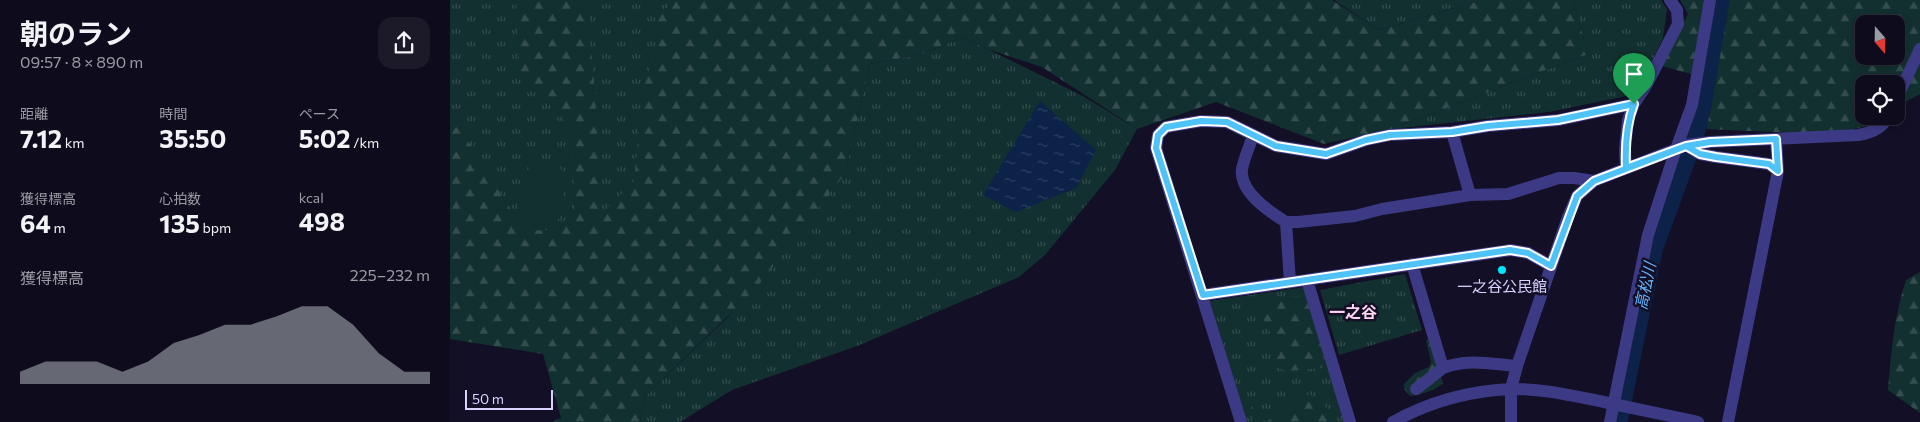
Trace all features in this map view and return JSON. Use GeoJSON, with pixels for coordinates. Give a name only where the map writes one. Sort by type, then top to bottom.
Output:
{"type":"FeatureCollection","features":[{"type":"Feature","properties":{"kind":"street"},"geometry":{"type":"LineString","coordinates":[[1626,168],[1625,149],[1628,120],[1634,104],[1646,86],[1678,24],[1677,10],[1670,0]]}},
{"type":"Feature","properties":{"kind":"street"},"geometry":{"type":"LineString","coordinates":[[1610,422],[1619,405],[1648,236],[1680,147],[1692,105],[1710,0]]}},
{"type":"Feature","properties":{"kind":"street"},"geometry":{"type":"LineString","coordinates":[[1905,81],[1920,49]]}},
{"type":"Feature","properties":{"kind":"street"},"geometry":{"type":"LineString","coordinates":[[1241,422],[1156,148],[1158,135],[1166,127],[1201,121],[1227,122],[1276,146],[1326,154],[1366,140],[1390,135],[1452,132],[1488,126],[1558,120],[1634,104]]}},
{"type":"Feature","properties":{"kind":"street"},"geometry":{"type":"LineString","coordinates":[[1511,422],[1511,389],[1551,266],[1577,196],[1594,181],[1680,147],[1710,142],[1858,136],[1881,125]]}},
{"type":"Feature","properties":{"kind":"street"},"geometry":{"type":"LineString","coordinates":[[1452,132],[1470,195]]}},
{"type":"Feature","properties":{"kind":"street"},"geometry":{"type":"LineString","coordinates":[[1253,135],[1242,171],[1247,188],[1264,207],[1286,222],[1355,216],[1382,209],[1470,195],[1508,194],[1559,178],[1594,181]]}},
{"type":"Feature","properties":{"kind":"street"},"geometry":{"type":"LineString","coordinates":[[1728,422],[1778,171],[1776,139]]}},
{"type":"Feature","properties":{"kind":"street"},"geometry":{"type":"LineString","coordinates":[[1680,147],[1700,154],[1769,164],[1778,171]]}},
{"type":"Feature","properties":{"kind":"street"},"geometry":{"type":"LineString","coordinates":[[1286,222],[1290,282]]}},
{"type":"Feature","properties":{"kind":"street"},"geometry":{"type":"LineString","coordinates":[[1203,295],[1510,250],[1528,253],[1551,266]]}},
{"type":"Feature","properties":{"kind":"street"},"geometry":{"type":"LineString","coordinates":[[1412,264],[1443,368]]}},
{"type":"Feature","properties":{"kind":"street"},"geometry":{"type":"LineString","coordinates":[[1307,280],[1350,422]]}},
{"type":"Feature","properties":{"kind":"street"},"geometry":{"type":"LineString","coordinates":[[1416,389],[1443,368],[1454,363],[1476,362],[1517,366]]}},
{"type":"Feature","properties":{"kind":"street"},"geometry":{"type":"LineString","coordinates":[[1393,422],[1418,408],[1448,399],[1482,391],[1511,389],[1535,390],[1698,422]]}},
{"type":"Feature","properties":{"kind":"green space"},"geometry":{"type":"Polygon","coordinates":[[[450,0],[906,0],[493,311],[450,210],[450,0]]]}},
{"type":"Feature","properties":{"kind":"green space"},"geometry":{"type":"Polygon","coordinates":[[[516,0],[586,0],[588,5],[601,213],[593,223],[634,181],[643,90],[657,43],[655,22],[673,0],[1332,0],[1379,30],[1483,0],[1573,0],[1588,54],[1391,129],[1324,144],[1216,102],[1137,129],[1042,67],[990,50],[963,37],[919,55],[870,64],[845,174],[753,292],[646,395],[640,422],[552,422],[561,418],[543,354],[450,339],[450,124],[462,130],[478,159],[525,231],[552,230],[575,214],[571,128],[520,72],[516,0]]]}},
{"type":"Feature","properties":{"kind":"green space"},"geometry":{"type":"Polygon","coordinates":[[[1334,0],[1483,0],[1379,30],[1334,0]]]}},
{"type":"Feature","properties":{"kind":"green space"},"geometry":{"type":"Polygon","coordinates":[[[1573,0],[1661,0],[1667,9],[1663,38],[1636,94],[1549,112],[1391,129],[1588,54],[1573,0]]]}},
{"type":"Feature","properties":{"kind":"green space"},"geometry":{"type":"Polygon","coordinates":[[[1680,0],[1707,0],[1694,75],[1662,66],[1688,14],[1680,0]]]}},
{"type":"Feature","properties":{"kind":"green space"},"geometry":{"type":"Polygon","coordinates":[[[1729,0],[1920,0],[1920,94],[1905,102],[1905,75],[1855,75],[1855,125],[1873,125],[1853,129],[1798,133],[1703,129],[1729,0]]]}},
{"type":"Feature","properties":{"kind":"green space"},"geometry":{"type":"Polygon","coordinates":[[[963,37],[1083,96],[1137,129],[1115,170],[1045,255],[1019,277],[857,346],[732,390],[680,422],[640,422],[646,395],[728,317],[845,174],[870,64],[919,55],[963,37]]]}},
{"type":"Feature","properties":{"kind":"green space"},"geometry":{"type":"Polygon","coordinates":[[[548,162],[557,165],[564,172],[564,197],[557,221],[544,226],[535,226],[522,220],[516,201],[521,180],[530,167],[548,162]]]}},
{"type":"Feature","properties":{"kind":"green space"},"geometry":{"type":"Polygon","coordinates":[[[1920,272],[1920,413],[1888,390],[1890,362],[1902,294],[1906,280],[1920,272]]]}},
{"type":"Feature","properties":{"kind":"green space"},"geometry":{"type":"Polygon","coordinates":[[[1405,274],[1422,330],[1339,355],[1320,290],[1405,274]]]}},
{"type":"Feature","properties":{"kind":"green space"},"geometry":{"type":"Polygon","coordinates":[[[1305,287],[1345,422],[1246,422],[1210,301],[1305,287]]]}},
{"type":"Feature","properties":{"kind":"green space"},"geometry":{"type":"Polygon","coordinates":[[[1305,295],[1324,352],[1322,368],[1288,371],[1274,367],[1271,334],[1260,313],[1262,305],[1280,298],[1305,295]]]}},
{"type":"Feature","properties":{"kind":"green space"},"geometry":{"type":"Polygon","coordinates":[[[1431,338],[1443,384],[1419,395],[1410,396],[1404,389],[1404,384],[1415,373],[1429,367],[1431,362],[1426,340],[1431,338]]]}},
{"type":"Feature","properties":{"kind":"green space"},"geometry":{"type":"Polygon","coordinates":[[[1310,394],[1330,410],[1332,422],[1266,422],[1299,399],[1310,394]]]}},
{"type":"Feature","properties":{"kind":"green space"},"geometry":{"type":"Polygon","coordinates":[[[1251,406],[1266,422],[1252,422],[1251,406]]]}},
{"type":"Feature","properties":{"kind":"water"},"geometry":{"type":"Polygon","coordinates":[[[1040,101],[1096,150],[1076,188],[1016,212],[983,195],[1040,101]]]}},
{"type":"Feature","properties":{"kind":"waterway","name":"高松川"},"geometry":{"type":"LineString","coordinates":[[1694,134],[1701,106],[1719,0]]}},
{"type":"Feature","properties":{"kind":"waterway","name":"高松川"},"geometry":{"type":"LineString","coordinates":[[1617,422],[1652,250],[1687,154]]}},
{"type":"Feature","properties":{"kind":"place","name":"一之谷公民館"},"geometry":{"type":"Point","coordinates":[1502,270]}},
{"type":"Feature","properties":{"kind":"district","name":"一之谷"},"geometry":{"type":"Point","coordinates":[1353,312]}},
{"type":"Feature","properties":{"kind":"route"},"geometry":{"type":"LineString","coordinates":[[1634,104],[1558,120],[1488,126],[1452,132],[1390,135],[1366,140],[1326,154],[1276,146],[1227,122],[1201,121],[1166,127],[1158,135],[1156,148],[1203,295],[1510,250],[1528,253],[1551,266],[1577,196],[1594,181],[1686,146],[1700,154],[1769,164],[1778,171],[1776,139],[1710,142],[1686,146],[1626,168],[1625,149],[1628,120],[1634,104]]}}]}
